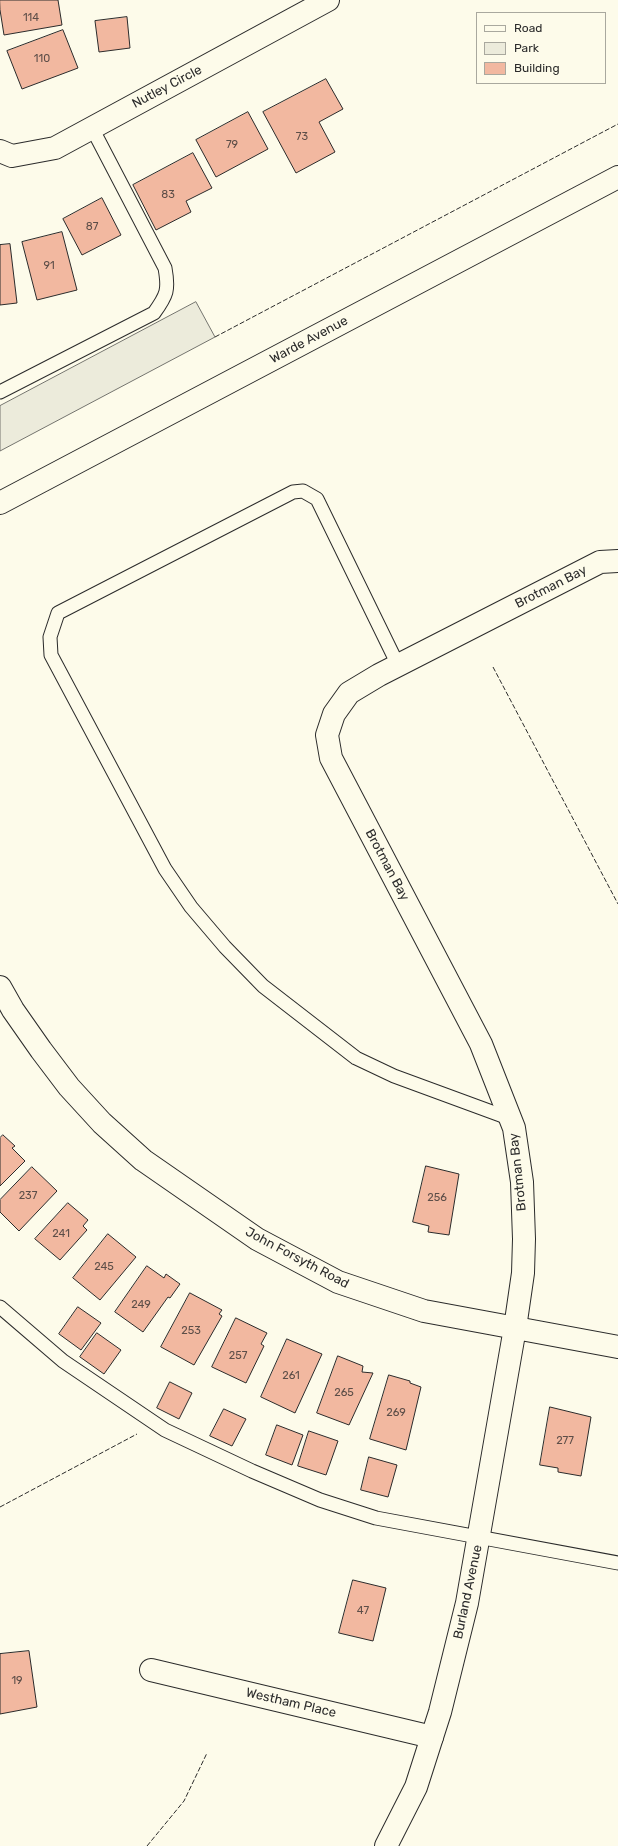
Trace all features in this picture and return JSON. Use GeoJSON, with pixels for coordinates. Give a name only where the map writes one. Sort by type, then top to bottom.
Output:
{"type":"FeatureCollection","features":[{"type":"Feature","properties":{"kind":"street","name":"Nutley Circle"},"geometry":{"type":"LineString","coordinates":[[0,152],[12,156],[55,148],[328,0]]}},
{"type":"Feature","properties":{"kind":"street","name":"Warde Avenue"},"geometry":{"type":"LineString","coordinates":[[0,503],[618,177]]}},
{"type":"Feature","properties":{"kind":"street","name":"Brotman Bay"},"geometry":{"type":"LineString","coordinates":[[515,1328],[523,1273],[524,1239],[522,1182],[514,1128],[481,1044],[331,758],[328,735],[334,714],[349,693],[398,665],[600,562],[618,562]]}},
{"type":"Feature","properties":{"kind":"street","name":"John Forsyth Road"},"geometry":{"type":"LineString","coordinates":[[0,987],[13,1010],[40,1050],[69,1087],[102,1123],[143,1160],[257,1239],[345,1285],[424,1311],[618,1348]]}},
{"type":"Feature","properties":{"kind":"street","name":"Burland Avenue"},"geometry":{"type":"LineString","coordinates":[[386,1846],[416,1787],[432,1737],[467,1604],[515,1328]]}},
{"type":"Feature","properties":{"kind":"street","name":"Westham Place"},"geometry":{"type":"LineString","coordinates":[[151,1670],[432,1737]]}},
{"type":"Feature","properties":{"kind":"lane"},"geometry":{"type":"LineString","coordinates":[[0,392],[154,313],[162,301],[168,286],[165,268],[92,128]]}},
{"type":"Feature","properties":{"kind":"lane"},"geometry":{"type":"LineString","coordinates":[[398,665],[317,499],[303,491],[293,492],[58,613],[50,637],[51,655],[165,869],[191,907],[225,947],[263,986],[356,1058],[394,1076],[511,1119]]}},
{"type":"Feature","properties":{"kind":"lane"},"geometry":{"type":"LineString","coordinates":[[0,1307],[63,1361],[165,1430],[252,1471],[320,1500],[376,1518],[618,1563]]}},
{"type":"Feature","properties":{"kind":"green space"},"geometry":{"type":"Polygon","coordinates":[[[196,302],[215,337],[0,451],[0,406],[196,302]]]}},
{"type":"Feature","properties":{"kind":"building"},"geometry":{"type":"Polygon","coordinates":[[[0,0],[58,0],[62,25],[4,35],[0,0]]]}},
{"type":"Feature","properties":{"kind":"building"},"geometry":{"type":"Polygon","coordinates":[[[127,17],[130,48],[99,52],[95,21],[127,17]]]}},
{"type":"Feature","properties":{"kind":"building"},"geometry":{"type":"Polygon","coordinates":[[[63,30],[78,68],[22,89],[7,51],[63,30]]]}},
{"type":"Feature","properties":{"kind":"building"},"geometry":{"type":"Polygon","coordinates":[[[326,79],[343,109],[319,122],[335,152],[296,173],[263,112],[326,79]]]}},
{"type":"Feature","properties":{"kind":"building"},"geometry":{"type":"Polygon","coordinates":[[[248,112],[268,149],[216,177],[196,140],[248,112]]]}},
{"type":"Feature","properties":{"kind":"building"},"geometry":{"type":"Polygon","coordinates":[[[193,153],[212,188],[186,201],[191,212],[156,230],[133,185],[193,153]]]}},
{"type":"Feature","properties":{"kind":"building"},"geometry":{"type":"Polygon","coordinates":[[[102,198],[121,235],[82,255],[63,219],[102,198]]]}},
{"type":"Feature","properties":{"kind":"building"},"geometry":{"type":"Polygon","coordinates":[[[62,232],[77,290],[37,300],[22,242],[62,232]]]}},
{"type":"Feature","properties":{"kind":"building"},"geometry":{"type":"Polygon","coordinates":[[[10,244],[17,303],[0,305],[0,245],[10,244]]]}},
{"type":"Feature","properties":{"kind":"building"},"geometry":{"type":"Polygon","coordinates":[[[3,1135],[15,1146],[12,1148],[25,1161],[0,1186],[0,1138],[3,1135]]]}},
{"type":"Feature","properties":{"kind":"building"},"geometry":{"type":"Polygon","coordinates":[[[426,1166],[459,1174],[449,1235],[428,1232],[429,1226],[413,1222],[426,1166]]]}},
{"type":"Feature","properties":{"kind":"building"},"geometry":{"type":"Polygon","coordinates":[[[32,1167],[57,1191],[19,1231],[0,1212],[0,1200],[32,1167]]]}},
{"type":"Feature","properties":{"kind":"building"},"geometry":{"type":"Polygon","coordinates":[[[68,1203],[88,1220],[83,1226],[87,1230],[60,1260],[35,1239],[68,1203]]]}},
{"type":"Feature","properties":{"kind":"building"},"geometry":{"type":"Polygon","coordinates":[[[108,1234],[136,1257],[100,1300],[73,1278],[108,1234]]]}},
{"type":"Feature","properties":{"kind":"building"},"geometry":{"type":"Polygon","coordinates":[[[147,1266],[164,1278],[166,1274],[180,1284],[170,1298],[168,1297],[143,1332],[115,1312],[147,1266]]]}},
{"type":"Feature","properties":{"kind":"building"},"geometry":{"type":"Polygon","coordinates":[[[190,1293],[222,1310],[219,1314],[222,1316],[194,1365],[161,1347],[190,1293]]]}},
{"type":"Feature","properties":{"kind":"building"},"geometry":{"type":"Polygon","coordinates":[[[78,1307],[101,1323],[81,1350],[59,1334],[78,1307]]]}},
{"type":"Feature","properties":{"kind":"building"},"geometry":{"type":"Polygon","coordinates":[[[236,1318],[267,1333],[261,1344],[264,1346],[246,1383],[212,1367],[236,1318]]]}},
{"type":"Feature","properties":{"kind":"building"},"geometry":{"type":"Polygon","coordinates":[[[97,1333],[121,1350],[104,1374],[80,1357],[97,1333]]]}},
{"type":"Feature","properties":{"kind":"building"},"geometry":{"type":"Polygon","coordinates":[[[287,1339],[322,1354],[295,1413],[261,1397],[287,1339]]]}},
{"type":"Feature","properties":{"kind":"building"},"geometry":{"type":"Polygon","coordinates":[[[338,1356],[363,1366],[362,1372],[373,1373],[349,1425],[317,1413],[338,1356]]]}},
{"type":"Feature","properties":{"kind":"building"},"geometry":{"type":"Polygon","coordinates":[[[389,1375],[410,1381],[410,1383],[421,1387],[406,1450],[370,1439],[389,1375]]]}},
{"type":"Feature","properties":{"kind":"building"},"geometry":{"type":"Polygon","coordinates":[[[170,1382],[192,1393],[179,1419],[157,1408],[170,1382]]]}},
{"type":"Feature","properties":{"kind":"building"},"geometry":{"type":"Polygon","coordinates":[[[550,1407],[591,1417],[581,1476],[558,1472],[558,1468],[540,1465],[550,1407]]]}},
{"type":"Feature","properties":{"kind":"building"},"geometry":{"type":"Polygon","coordinates":[[[224,1409],[246,1419],[232,1446],[210,1436],[224,1409]]]}},
{"type":"Feature","properties":{"kind":"building"},"geometry":{"type":"Polygon","coordinates":[[[277,1425],[303,1435],[292,1465],[266,1455],[277,1425]]]}},
{"type":"Feature","properties":{"kind":"building"},"geometry":{"type":"Polygon","coordinates":[[[309,1431],[338,1441],[326,1475],[298,1466],[309,1431]]]}},
{"type":"Feature","properties":{"kind":"building"},"geometry":{"type":"Polygon","coordinates":[[[369,1457],[397,1465],[388,1497],[361,1490],[369,1457]]]}},
{"type":"Feature","properties":{"kind":"building"},"geometry":{"type":"Polygon","coordinates":[[[353,1580],[386,1588],[373,1641],[339,1633],[353,1580]]]}},
{"type":"Feature","properties":{"kind":"building"},"geometry":{"type":"Polygon","coordinates":[[[29,1651],[37,1707],[0,1714],[0,1654],[29,1651]]]}},
{"type":"Feature","properties":{"kind":"fence"},"geometry":{"type":"LineString","coordinates":[[215,337],[618,124]]}},
{"type":"Feature","properties":{"kind":"fence"},"geometry":{"type":"LineString","coordinates":[[493,667],[618,904]]}},
{"type":"Feature","properties":{"kind":"fence"},"geometry":{"type":"LineString","coordinates":[[0,1507],[137,1434]]}},
{"type":"Feature","properties":{"kind":"fence"},"geometry":{"type":"LineString","coordinates":[[147,1846],[184,1801],[207,1753]]}}]}
